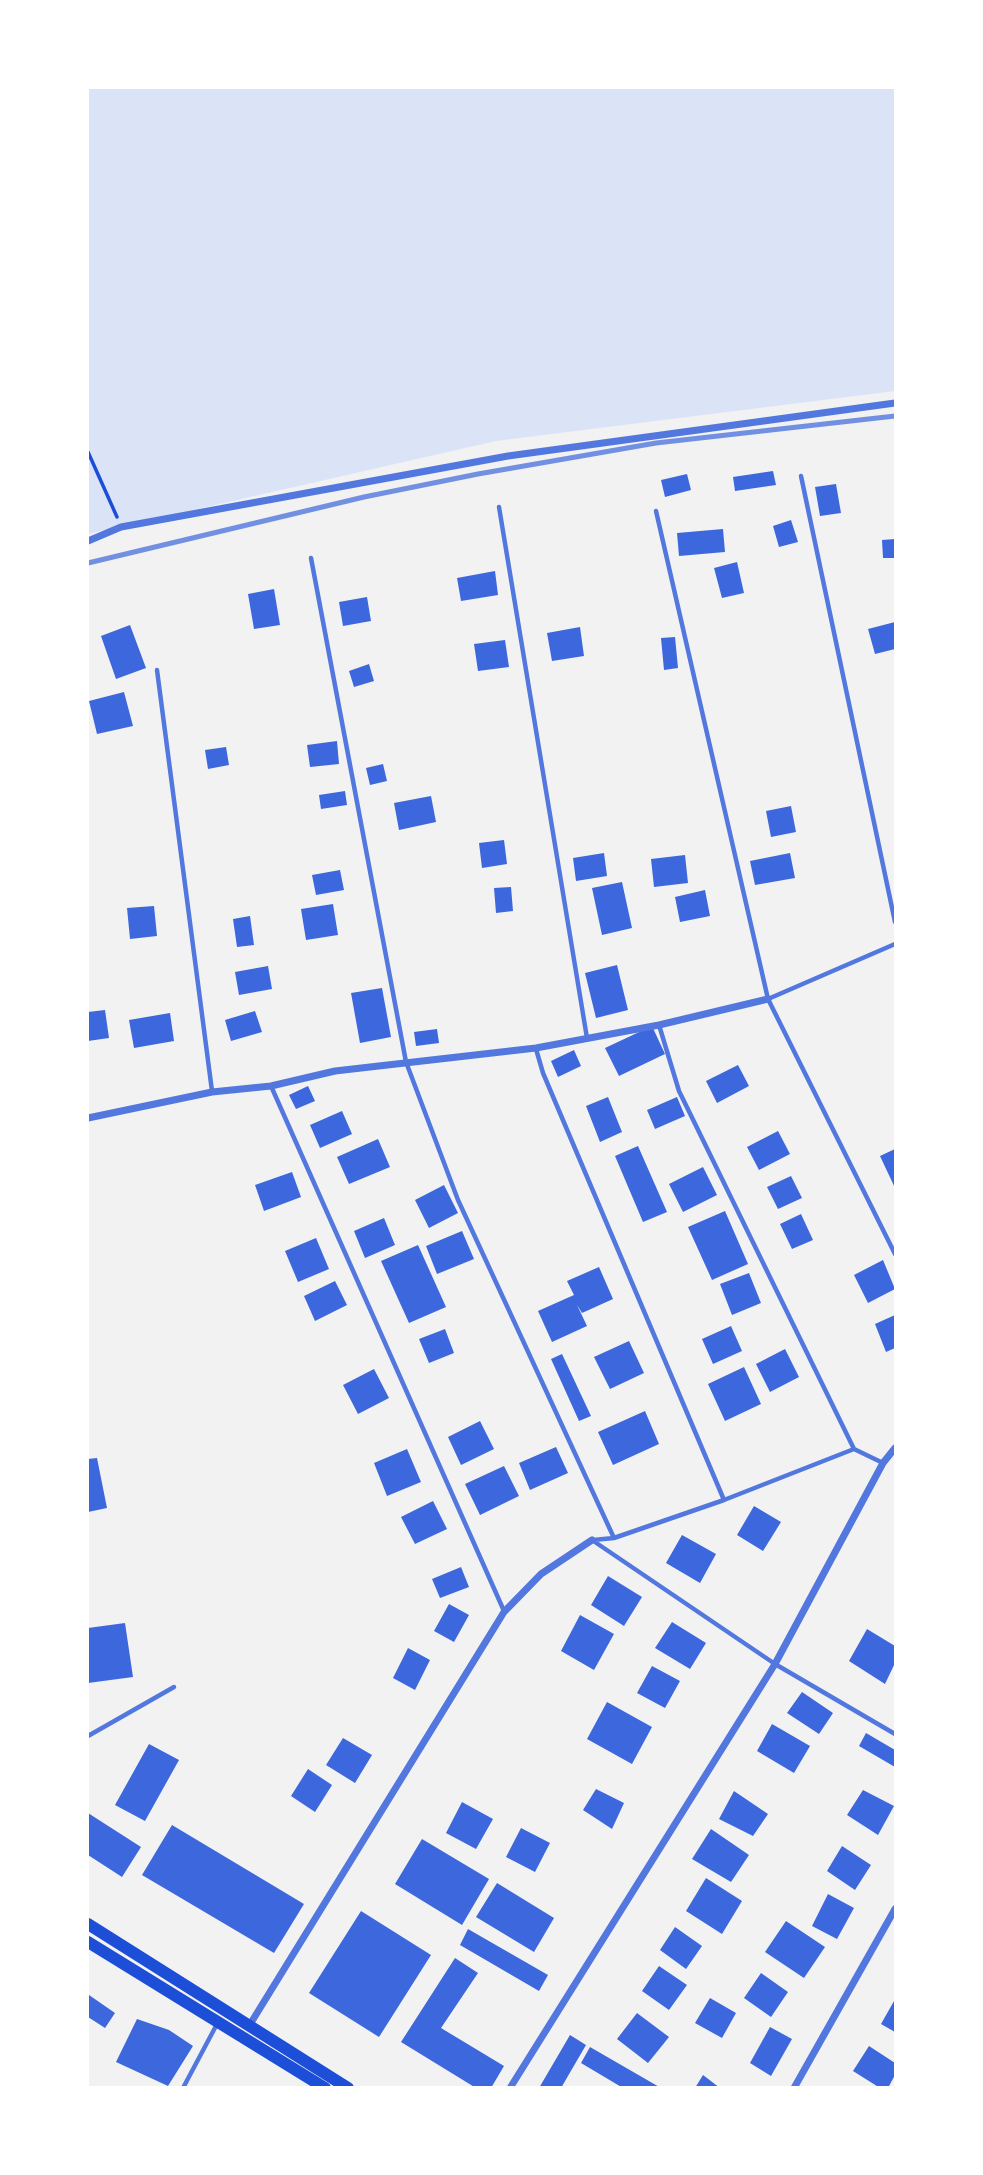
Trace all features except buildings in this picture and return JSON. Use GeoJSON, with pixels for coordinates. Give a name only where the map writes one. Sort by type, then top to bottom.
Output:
{"type":"FeatureCollection","features":[{"type":"Feature","properties":{"kind":"main road"},"geometry":{"type":"LineString","coordinates":[[88,1924],[348,2088]]}},
{"type":"Feature","properties":{"kind":"main road"},"geometry":{"type":"LineString","coordinates":[[88,1942],[324,2088]]}},
{"type":"Feature","properties":{"kind":"street"},"geometry":{"type":"LineString","coordinates":[[88,541],[121,527],[509,456],[895,403]]}},
{"type":"Feature","properties":{"kind":"street"},"geometry":{"type":"LineString","coordinates":[[88,1118],[212,1092],[271,1086],[335,1071],[536,1048],[659,1025],[768,999]]}},
{"type":"Feature","properties":{"kind":"street"},"geometry":{"type":"LineString","coordinates":[[510,2088],[775,1664],[883,1463],[895,1448]]}},
{"type":"Feature","properties":{"kind":"street"},"geometry":{"type":"LineString","coordinates":[[249,2026],[504,1612],[541,1574],[592,1540]]}},
{"type":"Feature","properties":{"kind":"street"},"geometry":{"type":"LineString","coordinates":[[794,2088],[895,1909]]}},
{"type":"Feature","properties":{"kind":"lane"},"geometry":{"type":"LineString","coordinates":[[801,476],[895,922]]}},
{"type":"Feature","properties":{"kind":"lane"},"geometry":{"type":"LineString","coordinates":[[499,507],[588,1038]]}},
{"type":"Feature","properties":{"kind":"lane"},"geometry":{"type":"LineString","coordinates":[[656,511],[768,999],[895,1254]]}},
{"type":"Feature","properties":{"kind":"lane"},"geometry":{"type":"LineString","coordinates":[[311,558],[407,1062],[458,1200],[614,1538]]}},
{"type":"Feature","properties":{"kind":"lane"},"geometry":{"type":"LineString","coordinates":[[157,670],[212,1092]]}},
{"type":"Feature","properties":{"kind":"lane"},"geometry":{"type":"LineString","coordinates":[[768,999],[895,944]]}},
{"type":"Feature","properties":{"kind":"lane"},"geometry":{"type":"LineString","coordinates":[[659,1025],[679,1091],[854,1449],[883,1463]]}},
{"type":"Feature","properties":{"kind":"lane"},"geometry":{"type":"LineString","coordinates":[[536,1048],[544,1073],[724,1500]]}},
{"type":"Feature","properties":{"kind":"lane"},"geometry":{"type":"LineString","coordinates":[[271,1086],[504,1612]]}},
{"type":"Feature","properties":{"kind":"lane"},"geometry":{"type":"LineString","coordinates":[[592,1540],[614,1538],[724,1500],[854,1449]]}},
{"type":"Feature","properties":{"kind":"lane"},"geometry":{"type":"LineString","coordinates":[[592,1540],[775,1664],[895,1734]]}},
{"type":"Feature","properties":{"kind":"lane"},"geometry":{"type":"LineString","coordinates":[[88,1736],[174,1687]]}},
{"type":"Feature","properties":{"kind":"lane"},"geometry":{"type":"LineString","coordinates":[[183,2088],[218,2022]]}},
{"type":"Feature","properties":{"kind":"path"},"geometry":{"type":"LineString","coordinates":[[88,452],[121,527]]}},
{"type":"Feature","properties":{"kind":"shaded area"},"geometry":{"type":"Polygon","coordinates":[[[88,88],[895,88],[895,391],[496,441],[88,534],[88,88]]]}},
{"type":"Feature","properties":{"kind":"railway"},"geometry":{"type":"LineString","coordinates":[[88,563],[364,497],[478,474],[656,443],[895,416]]}}]}
